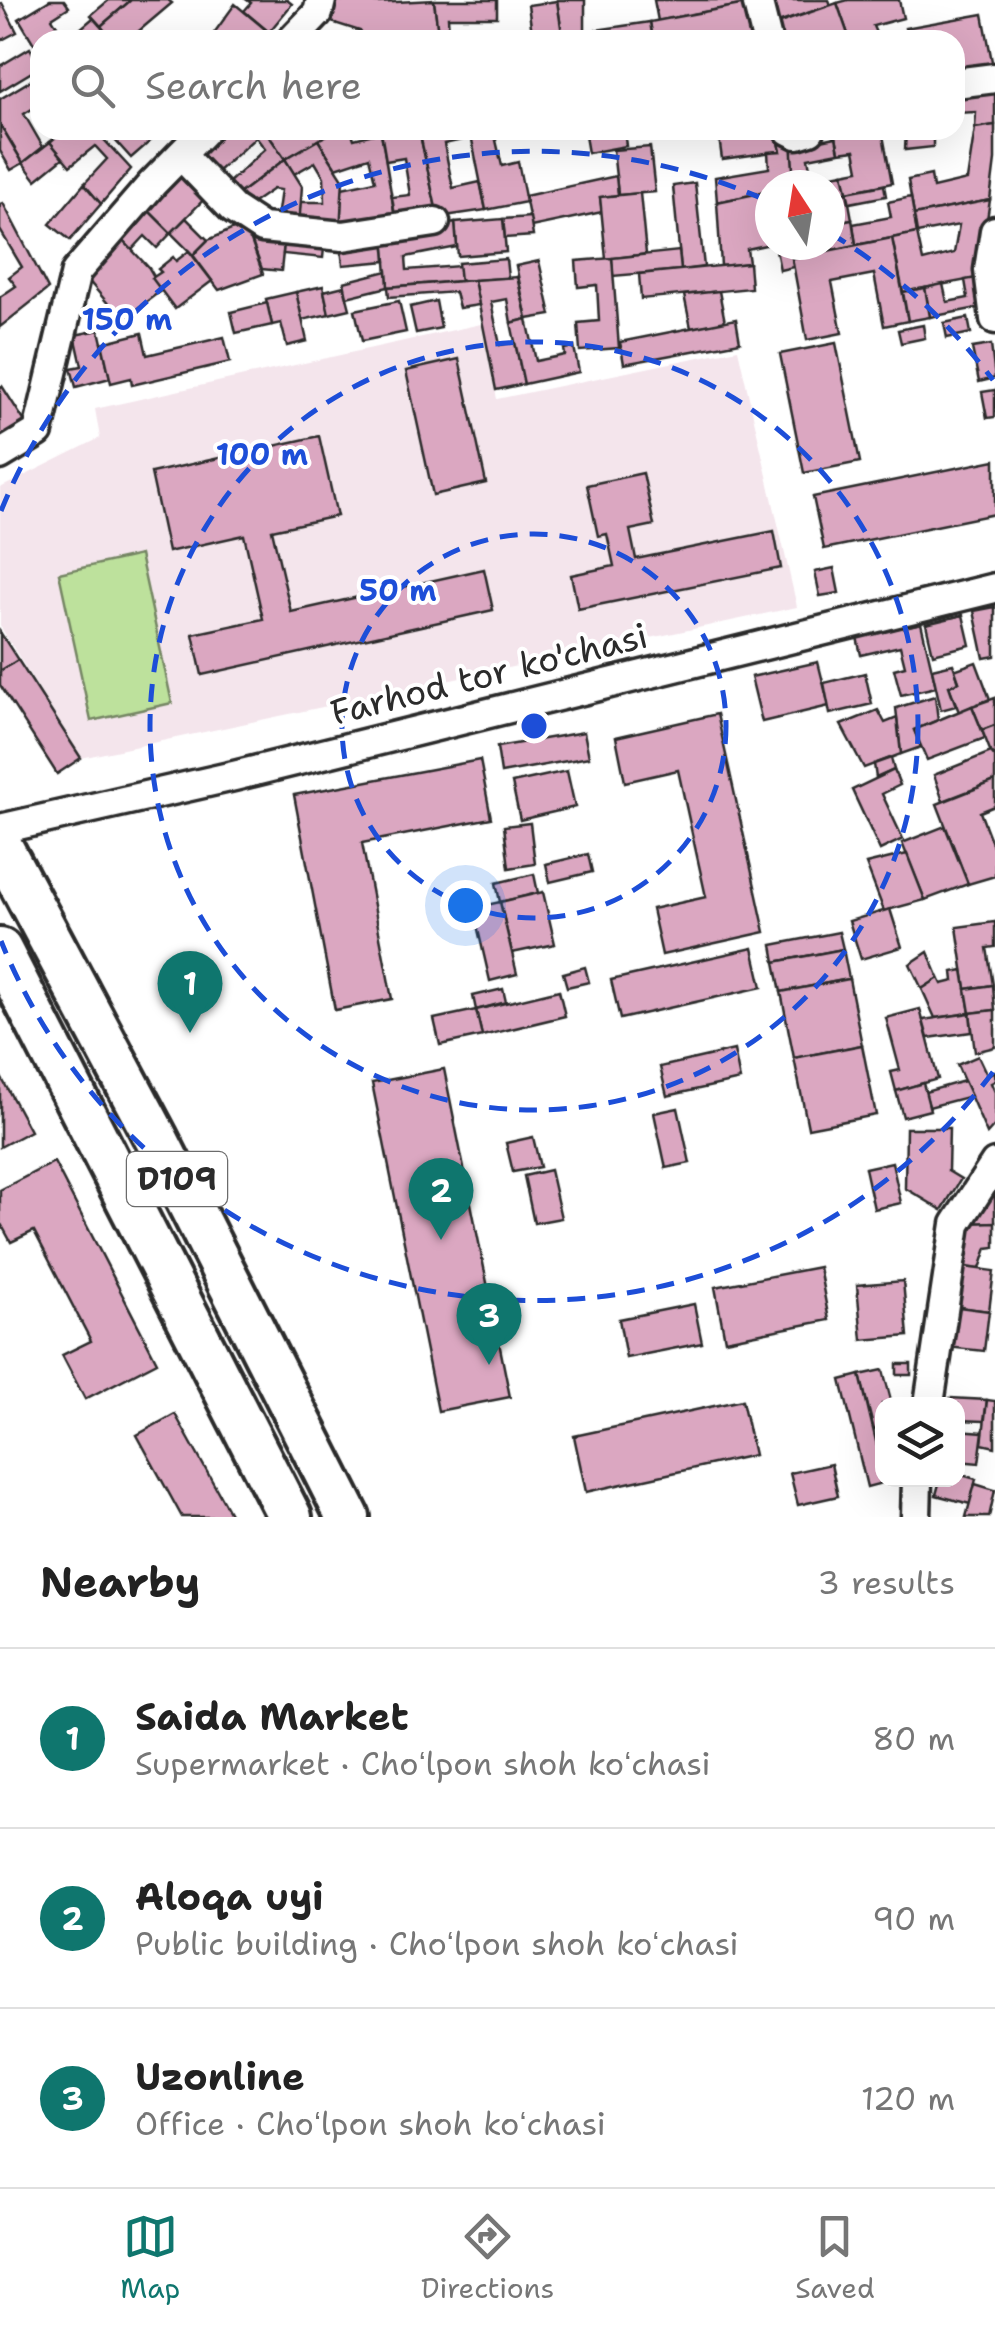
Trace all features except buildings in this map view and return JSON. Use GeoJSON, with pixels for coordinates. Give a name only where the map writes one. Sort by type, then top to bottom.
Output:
{"type":"FeatureCollection","features":[{"type":"Feature","properties":{"kind":"main road","name":"D109"},"geometry":{"type":"LineString","coordinates":[[0,845],[156,1138],[348,1517]]}},
{"type":"Feature","properties":{"kind":"main road","name":"D109"},"geometry":{"type":"LineString","coordinates":[[0,950],[290,1517]]}},
{"type":"Feature","properties":{"kind":"main road"},"geometry":{"type":"LineString","coordinates":[[202,1342],[218,1436],[260,1517]]}},
{"type":"Feature","properties":{"kind":"street"},"geometry":{"type":"LineString","coordinates":[[302,30],[318,13],[321,0]]}},
{"type":"Feature","properties":{"kind":"street"},"geometry":{"type":"LineString","coordinates":[[757,0],[764,30]]}},
{"type":"Feature","properties":{"kind":"street"},"geometry":{"type":"LineString","coordinates":[[965,82],[995,78]]}},
{"type":"Feature","properties":{"kind":"street"},"geometry":{"type":"LineString","coordinates":[[0,455],[38,432],[76,272],[195,140]]}},
{"type":"Feature","properties":{"kind":"street"},"geometry":{"type":"LineString","coordinates":[[181,155],[233,208],[262,228],[343,236],[435,222]]}},
{"type":"Feature","properties":{"kind":"street"},"geometry":{"type":"LineString","coordinates":[[995,232],[988,270],[995,318]]}},
{"type":"Feature","properties":{"kind":"street","name":"Farhod tor ko'chasi"},"geometry":{"type":"LineString","coordinates":[[0,829],[234,776],[995,588]]}},
{"type":"Feature","properties":{"kind":"street"},"geometry":{"type":"LineString","coordinates":[[930,1397],[956,1224],[995,1164]]}},
{"type":"Feature","properties":{"kind":"street"},"geometry":{"type":"LineString","coordinates":[[916,1517],[918,1487]]}},
{"type":"Feature","properties":{"kind":"shaded area"},"geometry":{"type":"Polygon","coordinates":[[[481,324],[497,399],[738,349],[797,607],[81,758],[0,626],[0,488],[100,438],[95,409],[481,324]]]}},
{"type":"Feature","properties":{"kind":"green space"},"geometry":{"type":"Polygon","coordinates":[[[140,555],[172,703],[91,721],[59,573],[140,555]]]}},
{"type":"Feature","properties":{"kind":"place","name":"Saida Market"},"geometry":{"type":"Point","coordinates":[190,1033]}},
{"type":"Feature","properties":{"kind":"place","name":"Aloqa uyi"},"geometry":{"type":"Point","coordinates":[441,1240]}},
{"type":"Feature","properties":{"kind":"place","name":"Uzonline"},"geometry":{"type":"Point","coordinates":[489,1365]}}]}
